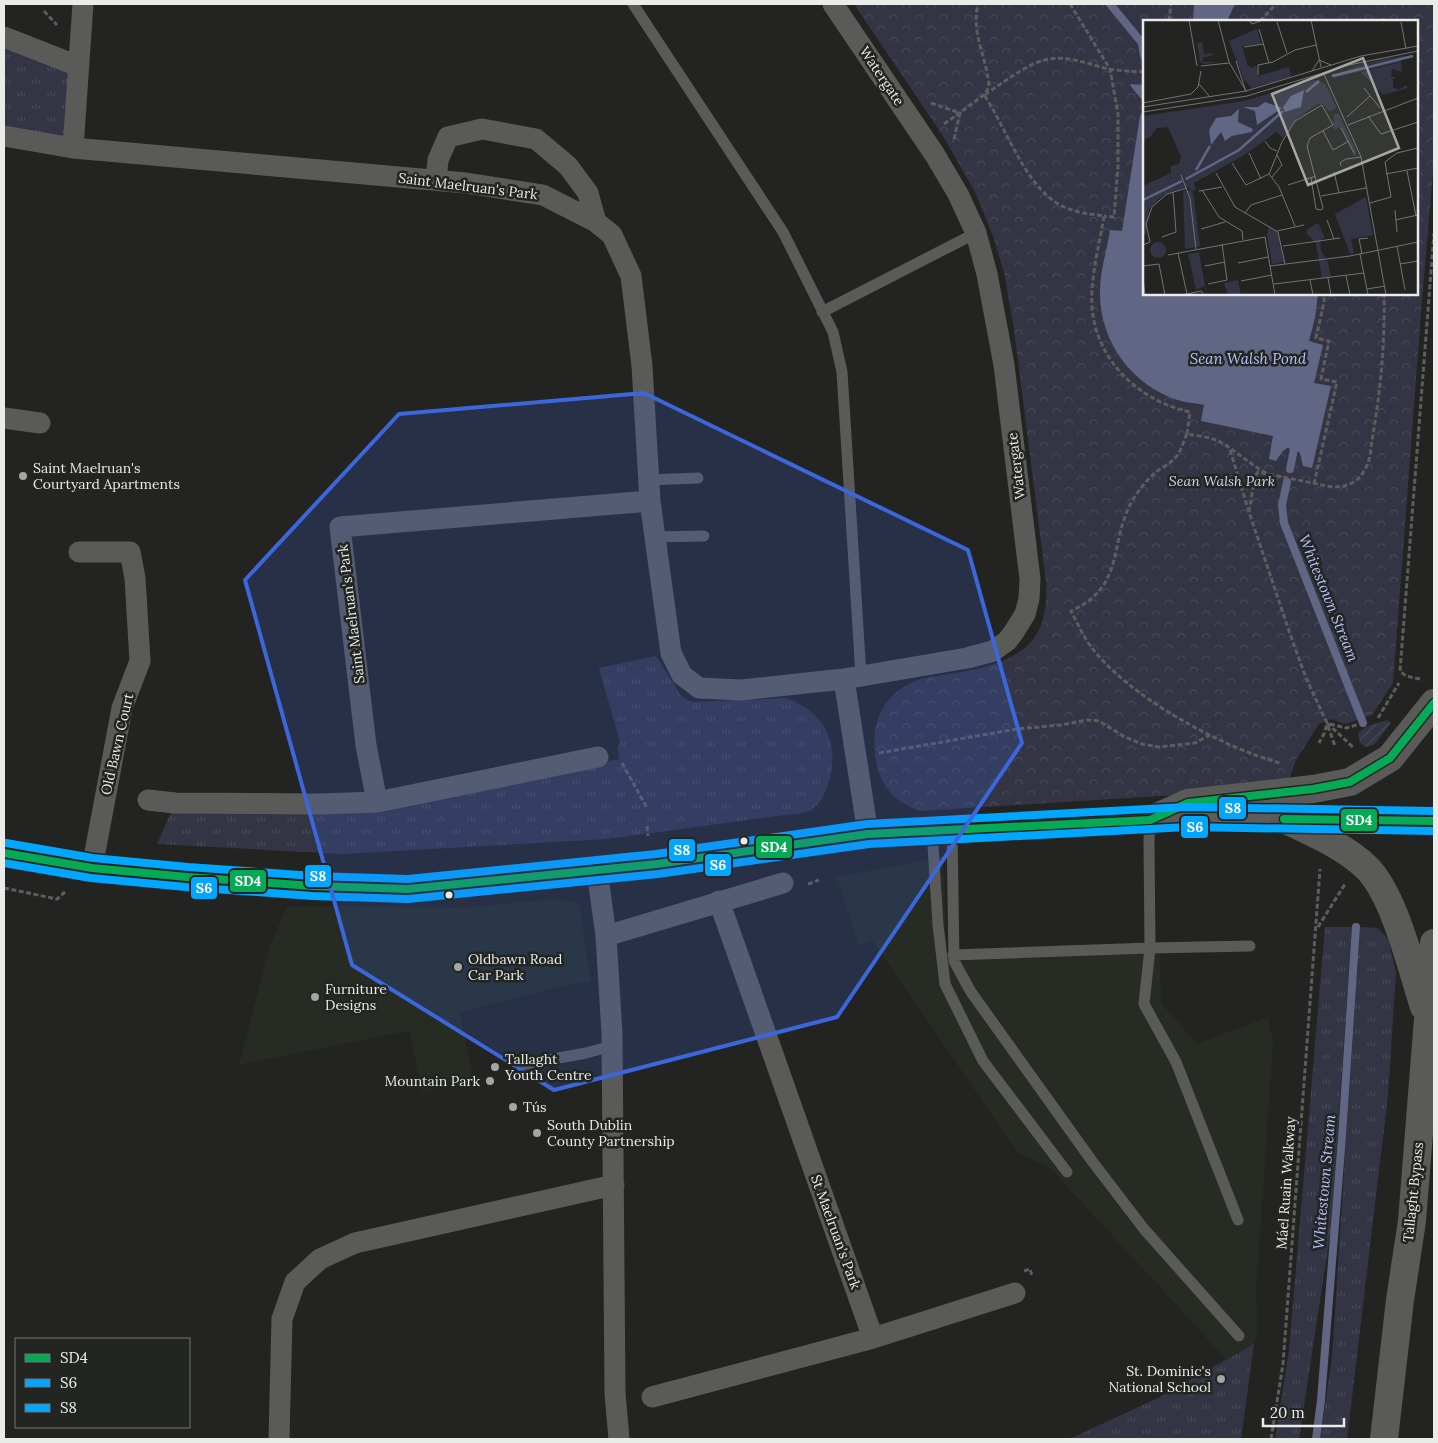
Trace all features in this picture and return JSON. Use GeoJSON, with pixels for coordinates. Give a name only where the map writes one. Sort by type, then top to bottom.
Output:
{"type":"FeatureCollection","features":[{"type":"Feature","properties":{"kind":"main road"},"geometry":{"type":"LineString","coordinates":[[1150,820],[1188,803],[1313,789],[1350,782],[1390,758],[1434,703]]}},
{"type":"Feature","properties":{"kind":"main road"},"geometry":{"type":"LineString","coordinates":[[4,853],[92,868],[187,877],[313,886],[408,889],[657,864],[868,834],[1187,817],[1434,821]]}},
{"type":"Feature","properties":{"kind":"main road"},"geometry":{"type":"LineString","coordinates":[[1284,819],[1343,849],[1367,868],[1382,889],[1396,918],[1428,1018]]}},
{"type":"Feature","properties":{"kind":"main road","name":"Tallaght Bypass"},"geometry":{"type":"LineString","coordinates":[[1384,1439],[1400,1300],[1412,1221],[1434,943]]}},
{"type":"Feature","properties":{"kind":"street"},"geometry":{"type":"LineString","coordinates":[[73,148],[83,4]]}},
{"type":"Feature","properties":{"kind":"street","name":"Watergate"},"geometry":{"type":"LineString","coordinates":[[833,4],[940,163],[958,194],[976,233],[988,274],[1004,365],[1030,579],[1029,599],[1020,624],[1007,641],[992,651],[967,658],[852,677]]}},
{"type":"Feature","properties":{"kind":"street"},"geometry":{"type":"LineString","coordinates":[[4,37],[78,66]]}},
{"type":"Feature","properties":{"kind":"street"},"geometry":{"type":"LineString","coordinates":[[436,180],[438,160],[448,137],[482,129],[536,139],[568,166],[588,192],[596,222]]}},
{"type":"Feature","properties":{"kind":"street","name":"Saint Maelruan's Park"},"geometry":{"type":"LineString","coordinates":[[4,136],[73,148],[436,180],[543,195],[596,222],[612,235],[631,276],[642,366],[650,501],[671,653],[682,675],[699,688],[741,690],[852,677]]}},
{"type":"Feature","properties":{"kind":"street"},"geometry":{"type":"LineString","coordinates":[[4,418],[40,423]]}},
{"type":"Feature","properties":{"kind":"street","name":"Saint Maelruan's Park"},"geometry":{"type":"LineString","coordinates":[[377,802],[366,745],[340,527],[650,501]]}},
{"type":"Feature","properties":{"kind":"street","name":"Old Bawn Court"},"geometry":{"type":"LineString","coordinates":[[79,552],[130,552],[135,578],[140,661],[122,708],[92,868]]}},
{"type":"Feature","properties":{"kind":"street"},"geometry":{"type":"LineString","coordinates":[[852,677],[868,834]]}},
{"type":"Feature","properties":{"kind":"street"},"geometry":{"type":"LineString","coordinates":[[148,800],[175,803],[300,804],[377,802],[598,757]]}},
{"type":"Feature","properties":{"kind":"street"},"geometry":{"type":"LineString","coordinates":[[597,870],[606,936],[612,1046],[615,1393],[618,1439]]}},
{"type":"Feature","properties":{"kind":"street"},"geometry":{"type":"LineString","coordinates":[[606,936],[718,901],[792,885]]}},
{"type":"Feature","properties":{"kind":"street","name":"St Maelruan's Park"},"geometry":{"type":"LineString","coordinates":[[718,901],[873,1338]]}},
{"type":"Feature","properties":{"kind":"street"},"geometry":{"type":"LineString","coordinates":[[279,1439],[282,1319],[295,1282],[320,1259],[355,1243],[614,1185]]}},
{"type":"Feature","properties":{"kind":"street"},"geometry":{"type":"LineString","coordinates":[[652,1397],[873,1338],[1015,1293]]}},
{"type":"Feature","properties":{"kind":"lane"},"geometry":{"type":"LineString","coordinates":[[633,4],[783,232],[833,332],[842,372],[852,677]]}},
{"type":"Feature","properties":{"kind":"lane"},"geometry":{"type":"LineString","coordinates":[[822,312],[976,233]]}},
{"type":"Feature","properties":{"kind":"lane"},"geometry":{"type":"LineString","coordinates":[[649,480],[698,478]]}},
{"type":"Feature","properties":{"kind":"lane"},"geometry":{"type":"LineString","coordinates":[[655,537],[704,536]]}},
{"type":"Feature","properties":{"kind":"lane"},"geometry":{"type":"LineString","coordinates":[[1150,820],[1150,948],[1144,1004],[1176,1062],[1238,1220]]}},
{"type":"Feature","properties":{"kind":"lane"},"geometry":{"type":"LineString","coordinates":[[942,830],[954,962],[972,992],[1092,1161],[1144,1229],[1239,1336]]}},
{"type":"Feature","properties":{"kind":"lane"},"geometry":{"type":"LineString","coordinates":[[942,830],[938,926],[945,984],[983,1061],[1067,1172]]}},
{"type":"Feature","properties":{"kind":"lane"},"geometry":{"type":"LineString","coordinates":[[953,955],[1250,946]]}},
{"type":"Feature","properties":{"kind":"lane"},"geometry":{"type":"LineString","coordinates":[[526,1064],[612,1046]]}},
{"type":"Feature","properties":{"kind":"path"},"geometry":{"type":"LineString","coordinates":[[978,4],[976,14],[977,36],[989,87],[984,95]]}},
{"type":"Feature","properties":{"kind":"path"},"geometry":{"type":"LineString","coordinates":[[984,95],[995,111],[1031,177],[1044,192],[1056,203],[1066,208],[1081,213],[1114,217],[1118,166],[1118,114],[1110,69],[1070,4]]}},
{"type":"Feature","properties":{"kind":"path"},"geometry":{"type":"LineString","coordinates":[[1169,20],[1171,4]]}},
{"type":"Feature","properties":{"kind":"path"},"geometry":{"type":"LineString","coordinates":[[1261,20],[1276,4]]}},
{"type":"Feature","properties":{"kind":"path"},"geometry":{"type":"LineString","coordinates":[[944,124],[984,95],[1028,67],[1042,61],[1059,58],[1080,60],[1110,69],[1143,72]]}},
{"type":"Feature","properties":{"kind":"path"},"geometry":{"type":"LineString","coordinates":[[931,103],[960,113]]}},
{"type":"Feature","properties":{"kind":"path"},"geometry":{"type":"LineString","coordinates":[[954,142],[960,113]]}},
{"type":"Feature","properties":{"kind":"path"},"geometry":{"type":"LineString","coordinates":[[1104,216],[1092,292],[1093,318],[1098,338],[1128,382],[1158,402],[1190,412],[1187,434],[1175,458],[1156,472],[1133,499],[1124,520],[1114,561],[1103,587],[1088,601],[1071,611],[1089,644],[1127,683],[1150,700],[1210,735],[1256,757],[1282,764]]}},
{"type":"Feature","properties":{"kind":"path"},"geometry":{"type":"LineString","coordinates":[[1400,671],[1434,233]]}},
{"type":"Feature","properties":{"kind":"path"},"geometry":{"type":"LineString","coordinates":[[1314,484],[1337,382],[1320,379],[1329,341],[1316,338],[1324,295]]}},
{"type":"Feature","properties":{"kind":"path"},"geometry":{"type":"LineString","coordinates":[[1249,512],[1256,474],[1266,473],[1332,487],[1354,482],[1366,470],[1379,400],[1384,295]]}},
{"type":"Feature","properties":{"kind":"path"},"geometry":{"type":"LineString","coordinates":[[1187,434],[1222,443],[1266,473]]}},
{"type":"Feature","properties":{"kind":"path"},"geometry":{"type":"LineString","coordinates":[[1230,450],[1249,512],[1306,678],[1327,723],[1335,746]]}},
{"type":"Feature","properties":{"kind":"path"},"geometry":{"type":"LineString","coordinates":[[1378,718],[1399,683]]}},
{"type":"Feature","properties":{"kind":"path"},"geometry":{"type":"LineString","coordinates":[[878,753],[1017,729],[1061,725],[1087,720],[1099,721],[1125,737],[1142,744],[1159,747],[1195,743],[1210,735]]}},
{"type":"Feature","properties":{"kind":"path"},"geometry":{"type":"LineString","coordinates":[[1327,723],[1346,728],[1360,724]]}},
{"type":"Feature","properties":{"kind":"path"},"geometry":{"type":"LineString","coordinates":[[1319,743],[1323,738],[1327,723]]}},
{"type":"Feature","properties":{"kind":"path"},"geometry":{"type":"LineString","coordinates":[[1327,723],[1357,750]]}},
{"type":"Feature","properties":{"kind":"path"},"geometry":{"type":"LineString","coordinates":[[620,759],[647,808]]}},
{"type":"Feature","properties":{"kind":"path"},"geometry":{"type":"LineString","coordinates":[[647,826],[648,836]]}},
{"type":"Feature","properties":{"kind":"path","name":"Máel Ruain Walkway"},"geometry":{"type":"LineString","coordinates":[[1271,1439],[1283,1364],[1317,928],[1320,866]]}},
{"type":"Feature","properties":{"kind":"path"},"geometry":{"type":"LineString","coordinates":[[792,885],[819,880]]}},
{"type":"Feature","properties":{"kind":"path","name":"Máel Ruain Walkway"},"geometry":{"type":"LineString","coordinates":[[1317,928],[1346,882]]}},
{"type":"Feature","properties":{"kind":"path"},"geometry":{"type":"LineString","coordinates":[[1021,1272],[1030,1269]]}},
{"type":"Feature","properties":{"kind":"highlighted area"},"geometry":{"type":"Polygon","coordinates":[[[644,393],[968,550],[1022,743],[837,1017],[554,1090],[352,965],[245,580],[399,414],[644,393]]]}},
{"type":"Feature","properties":{"kind":"shaded area"},"geometry":{"type":"Polygon","coordinates":[[[943,857],[947,961],[1160,953],[1161,1003],[1197,1044],[1268,1017],[1273,1043],[1256,1290],[1258,1332],[1254,1344],[1241,1439],[1064,1439],[1074,1437],[1158,1398],[1226,1359],[1050,1168],[1018,1153],[872,940],[859,946],[837,877],[943,857]]]}},
{"type":"Feature","properties":{"kind":"shaded area"},"geometry":{"type":"Polygon","coordinates":[[[556,899],[579,904],[591,981],[557,987],[460,1012],[473,1080],[423,1092],[409,1031],[239,1065],[270,946],[287,907],[457,908],[556,899]]]}},
{"type":"Feature","properties":{"kind":"green space","name":"Sean Walsh Park"},"geometry":{"type":"Polygon","coordinates":[[[854,4],[1434,4],[1434,161],[1393,683],[1372,715],[1345,724],[1331,719],[1319,724],[1296,760],[1286,788],[920,811],[896,798],[885,786],[878,770],[874,746],[877,721],[889,700],[908,684],[921,679],[984,667],[1013,656],[1036,636],[1045,610],[1046,582],[1014,329],[1004,272],[993,236],[975,192],[943,136],[854,4]]]}},
{"type":"Feature","properties":{"kind":"green space"},"geometry":{"type":"Polygon","coordinates":[[[4,37],[78,66],[73,148],[4,138],[4,37]]]}},
{"type":"Feature","properties":{"kind":"green space"},"geometry":{"type":"Polygon","coordinates":[[[656,656],[682,697],[693,702],[786,698],[800,704],[811,712],[820,721],[831,743],[832,769],[820,802],[811,810],[801,813],[607,839],[342,854],[157,844],[175,803],[320,804],[590,766],[619,759],[618,746],[620,742],[599,668],[656,656]]]}},
{"type":"Feature","properties":{"kind":"green space"},"geometry":{"type":"Polygon","coordinates":[[[1387,720],[1391,723],[1375,744],[1366,747],[1360,743],[1358,734],[1365,727],[1387,720]]]}},
{"type":"Feature","properties":{"kind":"green space"},"geometry":{"type":"Polygon","coordinates":[[[1325,927],[1352,927],[1331,1228],[1299,1439],[1275,1439],[1289,1350],[1325,927]]]}},
{"type":"Feature","properties":{"kind":"green space"},"geometry":{"type":"Polygon","coordinates":[[[1360,927],[1378,928],[1388,939],[1396,972],[1388,1095],[1347,1439],[1320,1439],[1332,1358],[1360,927]]]}},
{"type":"Feature","properties":{"kind":"green space","name":"St. Dominic's National School"},"geometry":{"type":"Polygon","coordinates":[[[1254,1344],[1241,1439],[1064,1439],[1074,1437],[1158,1398],[1254,1344]]]}},
{"type":"Feature","properties":{"kind":"water"},"geometry":{"type":"Polygon","coordinates":[[[1194,4],[1235,4],[1227,20],[1193,20],[1194,4]]]}},
{"type":"Feature","properties":{"kind":"water","name":"Sean Walsh Pond"},"geometry":{"type":"Polygon","coordinates":[[[1130,84],[1143,85],[1143,102],[1141,99],[1130,84]]]}},
{"type":"Feature","properties":{"kind":"water","name":"Sean Walsh Pond"},"geometry":{"type":"Polygon","coordinates":[[[1143,110],[1143,295],[1318,295],[1315,318],[1309,341],[1323,345],[1314,383],[1331,386],[1312,468],[1303,466],[1300,453],[1294,449],[1287,448],[1276,461],[1269,459],[1273,436],[1201,421],[1204,405],[1181,401],[1164,394],[1148,385],[1122,360],[1105,328],[1101,310],[1100,283],[1110,230],[1122,231],[1140,116],[1143,110]]]}},
{"type":"Feature","properties":{"kind":"waterway","name":"Whitestown Stream"},"geometry":{"type":"LineString","coordinates":[[1110,4],[1142,43],[1143,50]]}},
{"type":"Feature","properties":{"kind":"waterway","name":"Whitestown Stream"},"geometry":{"type":"LineString","coordinates":[[1290,469],[1294,449],[1291,440]]}},
{"type":"Feature","properties":{"kind":"waterway","name":"Whitestown Stream"},"geometry":{"type":"LineString","coordinates":[[1287,482],[1282,505],[1284,523],[1363,723]]}},
{"type":"Feature","properties":{"kind":"waterway","name":"Whitestown Stream"},"geometry":{"type":"LineString","coordinates":[[1316,1439],[1321,1400],[1342,1137],[1356,927]]}},
{"type":"Feature","properties":{"kind":"transit line","name":"SD4"},"geometry":{"type":"LineString","coordinates":[[4,853],[92,868],[187,877],[313,886],[408,889],[657,864],[868,834],[1150,820],[1188,803],[1313,789],[1350,782],[1390,758],[1434,703]]}},
{"type":"Feature","properties":{"kind":"transit line","name":"S8"},"geometry":{"type":"LineString","coordinates":[[6,843],[93,858],[188,867],[314,876],[408,879],[656,854],[867,824],[1186,807],[1434,811]]}},
{"type":"Feature","properties":{"kind":"transit line","name":"SD4"},"geometry":{"type":"LineString","coordinates":[[1284,819],[1434,821]]}},
{"type":"Feature","properties":{"kind":"transit line","name":"S6"},"geometry":{"type":"LineString","coordinates":[[4,863],[91,878],[186,887],[312,896],[408,899],[658,874],[869,844],[1187,827],[1434,831]]}},
{"type":"Feature","properties":{"kind":"place","name":"Saint Maelruan's Courtyard Apartments"},"geometry":{"type":"Point","coordinates":[23,476]}},
{"type":"Feature","properties":{"kind":"place","name":"Oldbawn Road Car Park"},"geometry":{"type":"Point","coordinates":[458,967]}},
{"type":"Feature","properties":{"kind":"place","name":"Furniture Designs"},"geometry":{"type":"Point","coordinates":[315,997]}},
{"type":"Feature","properties":{"kind":"place","name":"Tallaght Youth Centre"},"geometry":{"type":"Point","coordinates":[495,1067]}},
{"type":"Feature","properties":{"kind":"place","name":"Mountain Park"},"geometry":{"type":"Point","coordinates":[490,1081]}},
{"type":"Feature","properties":{"kind":"place","name":"Tús"},"geometry":{"type":"Point","coordinates":[513,1107]}},
{"type":"Feature","properties":{"kind":"place","name":"South Dublin County Partnership"},"geometry":{"type":"Point","coordinates":[537,1133]}},
{"type":"Feature","properties":{"kind":"place","name":"St. Dominic's National School"},"geometry":{"type":"Point","coordinates":[1221,1379]}}]}
